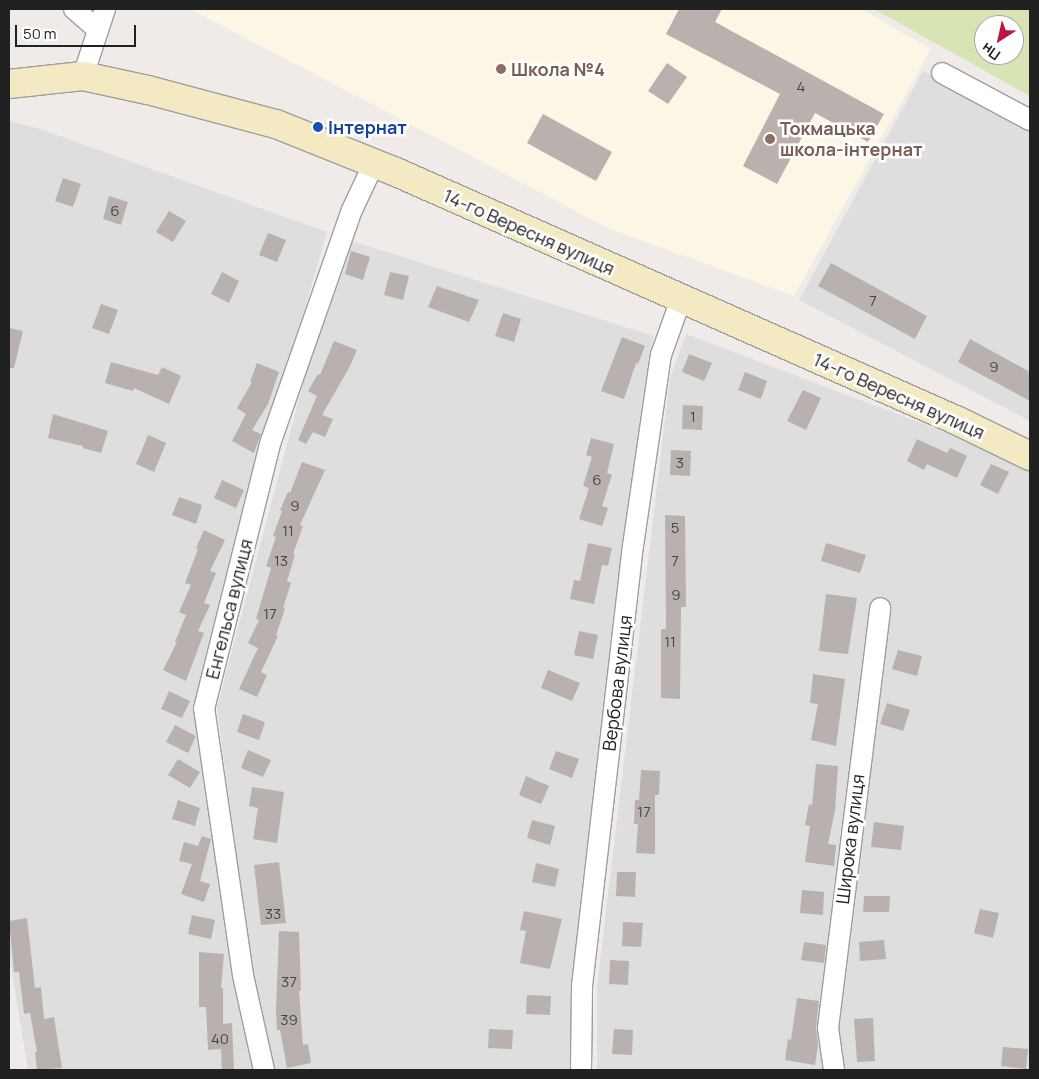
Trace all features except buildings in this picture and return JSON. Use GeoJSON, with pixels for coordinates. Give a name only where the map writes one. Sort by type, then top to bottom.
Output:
{"type":"FeatureCollection","features":[{"type":"Feature","properties":{"kind":"street"},"geometry":{"type":"LineString","coordinates":[[74,9],[98,30]]}},
{"type":"Feature","properties":{"kind":"street"},"geometry":{"type":"LineString","coordinates":[[83,76],[105,9]]}},
{"type":"Feature","properties":{"kind":"street"},"geometry":{"type":"LineString","coordinates":[[942,73],[1030,120]]}},
{"type":"Feature","properties":{"kind":"street","name":"14-го Вересня вулиця"},"geometry":{"type":"LineString","coordinates":[[9,84],[83,76],[148,90],[276,124],[374,163],[958,421],[1030,456]]}},
{"type":"Feature","properties":{"kind":"street","name":"Енгельса вулиця"},"geometry":{"type":"LineString","coordinates":[[264,1070],[243,975],[204,708],[270,441],[352,210],[374,163]]}},
{"type":"Feature","properties":{"kind":"street","name":"Вербова вулиця"},"geometry":{"type":"LineString","coordinates":[[581,1070],[582,986],[633,546],[662,355],[681,299]]}},
{"type":"Feature","properties":{"kind":"street","name":"Широка вулиця"},"geometry":{"type":"LineString","coordinates":[[834,1070],[828,1028],[880,608]]}},
{"type":"Feature","properties":{"kind":"shaded area"},"geometry":{"type":"Polygon","coordinates":[[[190,9],[861,9],[931,49],[794,296],[610,229],[190,9]]]}},
{"type":"Feature","properties":{"kind":"shaded area"},"geometry":{"type":"Polygon","coordinates":[[[923,71],[1030,128],[1030,421],[799,300],[923,71]]]}},
{"type":"Feature","properties":{"kind":"shaded area"},"geometry":{"type":"Polygon","coordinates":[[[9,121],[43,130],[327,232],[266,442],[195,709],[233,980],[253,1070],[28,1070],[9,955],[9,121]]]}},
{"type":"Feature","properties":{"kind":"shaded area"},"geometry":{"type":"Polygon","coordinates":[[[342,238],[654,336],[649,355],[572,985],[574,1070],[273,1070],[251,970],[217,707],[342,238]]]}},
{"type":"Feature","properties":{"kind":"shaded area"},"geometry":{"type":"Polygon","coordinates":[[[686,334],[987,448],[1030,469],[1030,1070],[597,1070],[597,986],[670,378],[686,334]]]}},
{"type":"Feature","properties":{"kind":"green space"},"geometry":{"type":"Polygon","coordinates":[[[874,9],[1030,9],[1030,96],[974,65],[1024,65],[1024,15],[974,15],[974,65],[874,9]]]}},
{"type":"Feature","properties":{"kind":"place","name":"Школа №4"},"geometry":{"type":"Point","coordinates":[501,69]}},
{"type":"Feature","properties":{"kind":"place","name":"Інтернат"},"geometry":{"type":"Point","coordinates":[318,127]}},
{"type":"Feature","properties":{"kind":"place","name":"Токмацька школа-інтернат"},"geometry":{"type":"Point","coordinates":[770,139]}}]}
